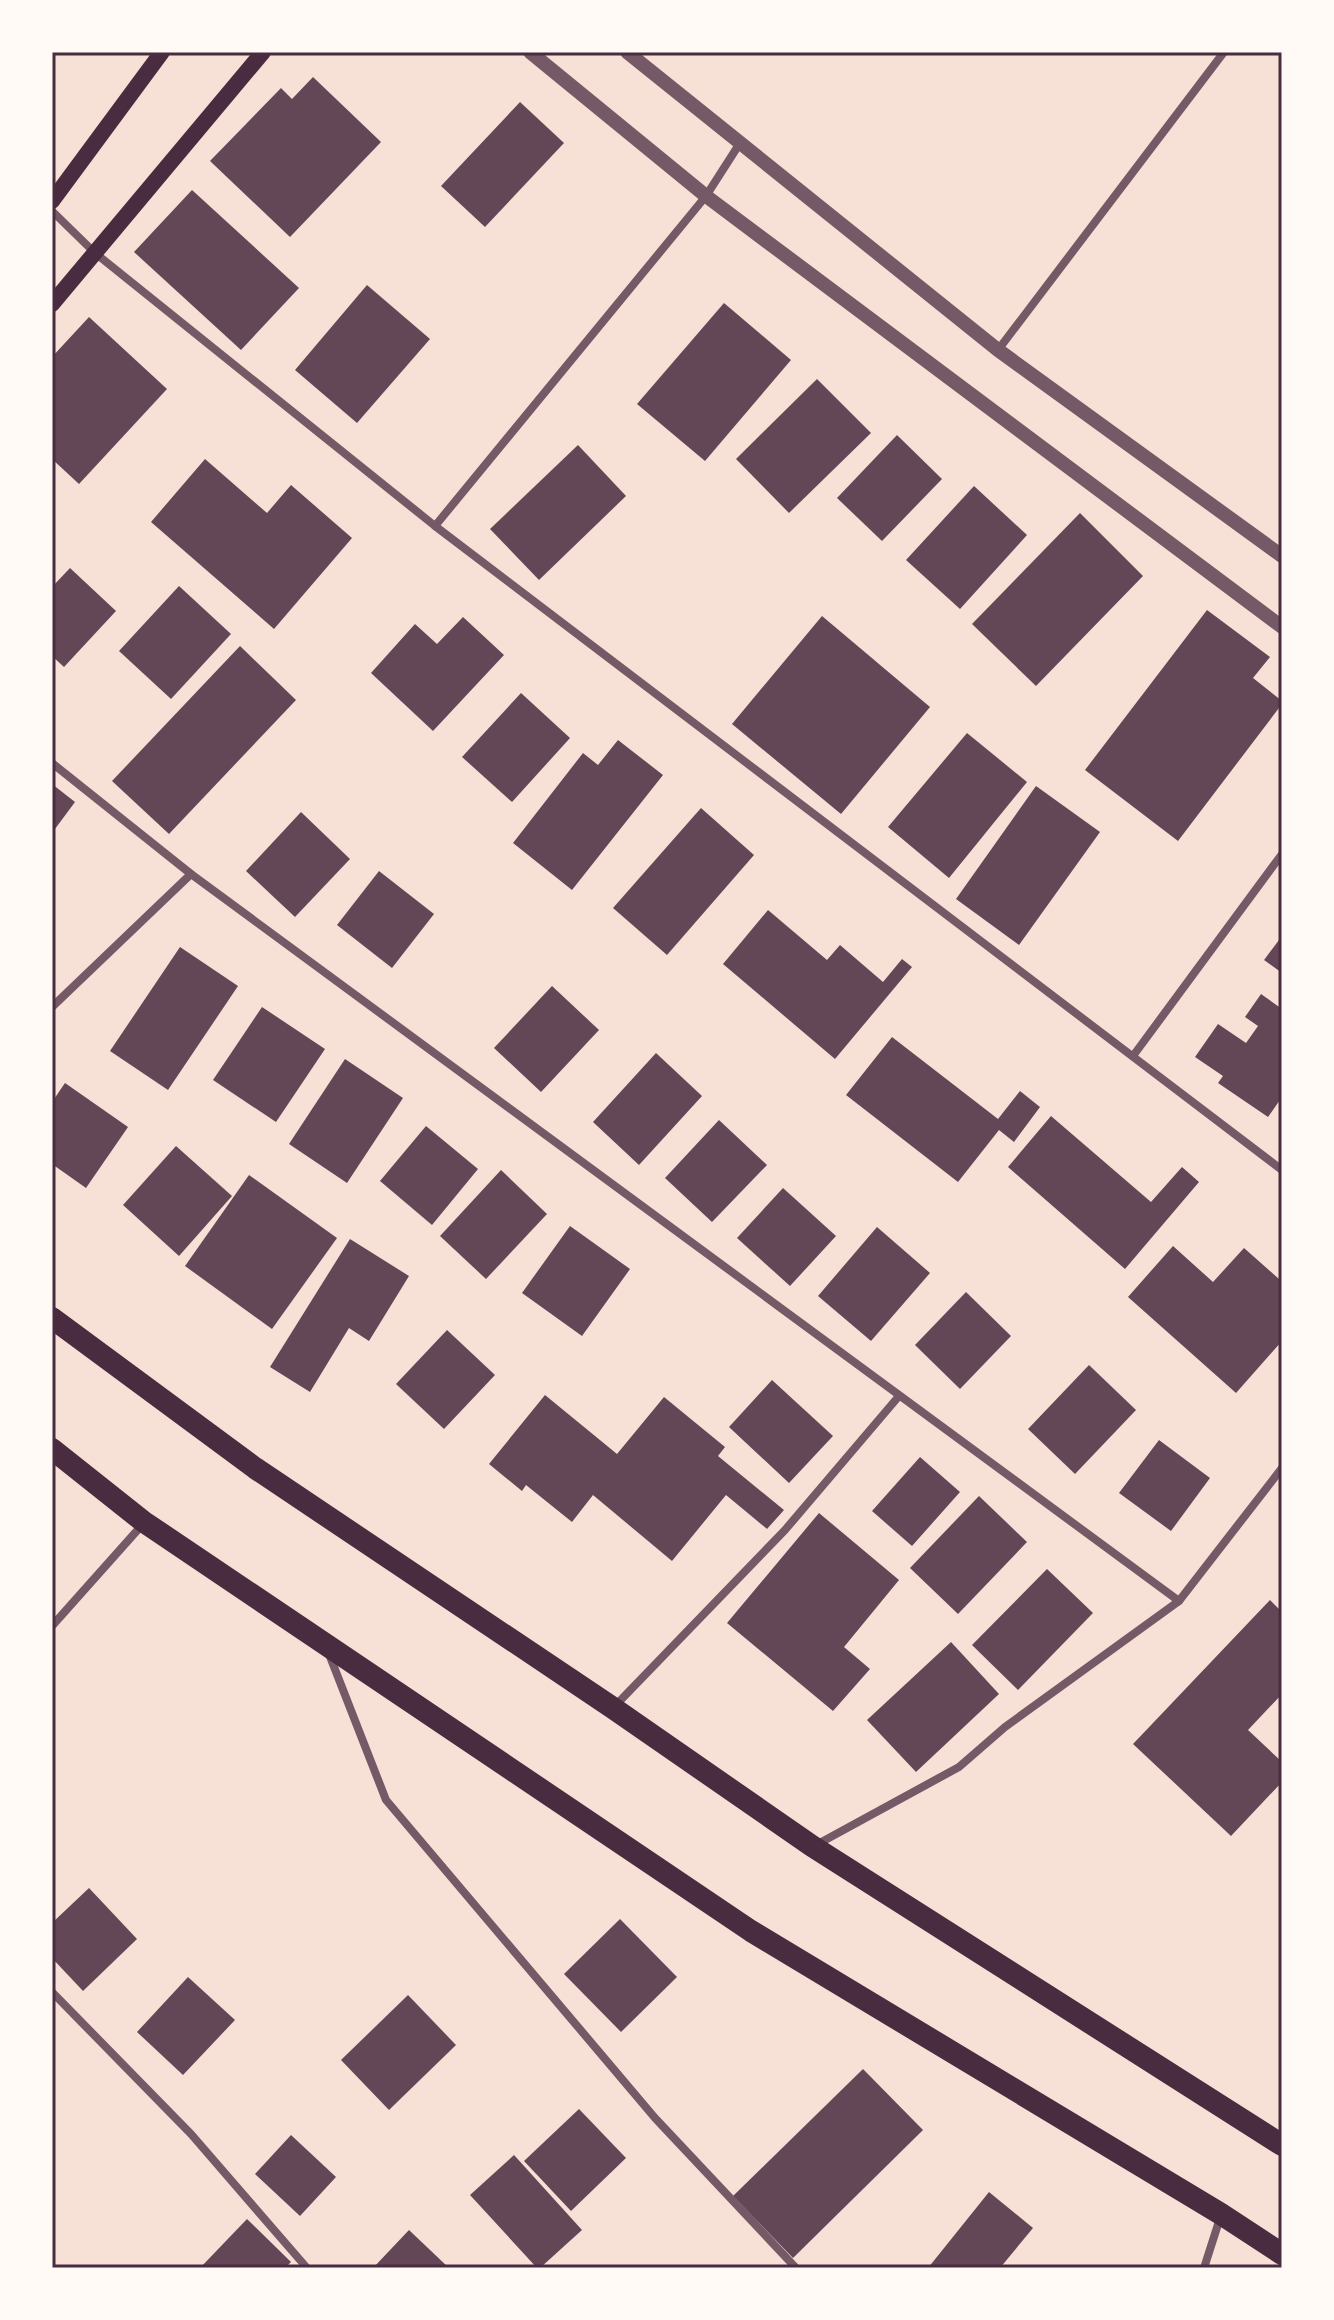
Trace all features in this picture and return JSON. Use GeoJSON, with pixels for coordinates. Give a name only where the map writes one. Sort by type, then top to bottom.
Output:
{"type":"FeatureCollection","features":[{"type":"Feature","properties":{"kind":"highway"},"geometry":{"type":"LineString","coordinates":[[52,1318],[255,1468],[613,1708],[812,1846],[1282,2145]]}},
{"type":"Feature","properties":{"kind":"highway"},"geometry":{"type":"LineString","coordinates":[[52,1449],[144,1522],[751,1931],[1221,2214],[1282,2254]]}},
{"type":"Feature","properties":{"kind":"main road"},"geometry":{"type":"LineString","coordinates":[[52,201],[162,52]]}},
{"type":"Feature","properties":{"kind":"main road"},"geometry":{"type":"LineString","coordinates":[[52,304],[263,52]]}},
{"type":"Feature","properties":{"kind":"street"},"geometry":{"type":"LineString","coordinates":[[530,52],[706,196],[1282,627]]}},
{"type":"Feature","properties":{"kind":"street"},"geometry":{"type":"LineString","coordinates":[[627,52],[998,350],[1282,556]]}},
{"type":"Feature","properties":{"kind":"street"},"geometry":{"type":"LineString","coordinates":[[998,350],[1224,52]]}},
{"type":"Feature","properties":{"kind":"street"},"geometry":{"type":"LineString","coordinates":[[435,526],[706,196],[741,142]]}},
{"type":"Feature","properties":{"kind":"street"},"geometry":{"type":"LineString","coordinates":[[52,211],[95,253],[435,526],[1282,1170]]}},
{"type":"Feature","properties":{"kind":"street"},"geometry":{"type":"LineString","coordinates":[[52,763],[191,874],[1179,1601]]}},
{"type":"Feature","properties":{"kind":"street"},"geometry":{"type":"LineString","coordinates":[[1133,1056],[1282,854]]}},
{"type":"Feature","properties":{"kind":"street"},"geometry":{"type":"LineString","coordinates":[[52,1007],[191,874]]}},
{"type":"Feature","properties":{"kind":"street"},"geometry":{"type":"LineString","coordinates":[[613,1708],[785,1530],[899,1396]]}},
{"type":"Feature","properties":{"kind":"street"},"geometry":{"type":"LineString","coordinates":[[812,1846],[959,1767],[1005,1727],[1179,1601],[1282,1468]]}},
{"type":"Feature","properties":{"kind":"street"},"geometry":{"type":"LineString","coordinates":[[52,1626],[144,1522]]}},
{"type":"Feature","properties":{"kind":"street"},"geometry":{"type":"LineString","coordinates":[[324,1643],[386,1800],[655,2118],[796,2268]]}},
{"type":"Feature","properties":{"kind":"street"},"geometry":{"type":"LineString","coordinates":[[52,1992],[191,2134],[307,2268]]}},
{"type":"Feature","properties":{"kind":"street"},"geometry":{"type":"LineString","coordinates":[[1204,2268],[1221,2214]]}},
{"type":"Feature","properties":{"kind":"building"},"geometry":{"type":"Polygon","coordinates":[[[313,77],[381,142],[290,237],[210,161],[281,88],[292,99],[313,77]]]}},
{"type":"Feature","properties":{"kind":"building"},"geometry":{"type":"Polygon","coordinates":[[[520,102],[564,143],[485,227],[441,186],[520,102]]]}},
{"type":"Feature","properties":{"kind":"building"},"geometry":{"type":"Polygon","coordinates":[[[192,190],[299,288],[241,350],[134,252],[192,190]]]}},
{"type":"Feature","properties":{"kind":"building"},"geometry":{"type":"Polygon","coordinates":[[[367,285],[430,339],[357,423],[295,370],[367,285]]]}},
{"type":"Feature","properties":{"kind":"building"},"geometry":{"type":"Polygon","coordinates":[[[724,303],[791,360],[705,461],[637,404],[724,303]]]}},
{"type":"Feature","properties":{"kind":"building"},"geometry":{"type":"Polygon","coordinates":[[[89,317],[167,389],[79,484],[52,459],[52,357],[89,317]]]}},
{"type":"Feature","properties":{"kind":"building"},"geometry":{"type":"Polygon","coordinates":[[[817,379],[871,433],[789,513],[736,459],[817,379]]]}},
{"type":"Feature","properties":{"kind":"building"},"geometry":{"type":"Polygon","coordinates":[[[897,435],[942,479],[882,541],[837,498],[897,435]]]}},
{"type":"Feature","properties":{"kind":"building"},"geometry":{"type":"Polygon","coordinates":[[[578,445],[626,496],[539,580],[490,529],[578,445]]]}},
{"type":"Feature","properties":{"kind":"building"},"geometry":{"type":"Polygon","coordinates":[[[205,459],[267,513],[291,485],[352,538],[274,629],[151,522],[205,459]]]}},
{"type":"Feature","properties":{"kind":"building"},"geometry":{"type":"Polygon","coordinates":[[[974,486],[1027,535],[960,609],[906,560],[974,486]]]}},
{"type":"Feature","properties":{"kind":"building"},"geometry":{"type":"Polygon","coordinates":[[[1080,513],[1143,576],[1036,686],[972,624],[1080,513]]]}},
{"type":"Feature","properties":{"kind":"building"},"geometry":{"type":"Polygon","coordinates":[[[70,568],[116,611],[64,667],[52,656],[52,587],[70,568]]]}},
{"type":"Feature","properties":{"kind":"building"},"geometry":{"type":"Polygon","coordinates":[[[179,586],[231,634],[171,699],[119,651],[179,586]]]}},
{"type":"Feature","properties":{"kind":"building"},"geometry":{"type":"Polygon","coordinates":[[[1207,610],[1270,657],[1253,678],[1282,704],[1178,841],[1085,770],[1207,610]]]}},
{"type":"Feature","properties":{"kind":"building"},"geometry":{"type":"Polygon","coordinates":[[[822,616],[930,707],[841,814],[732,724],[822,616]]]}},
{"type":"Feature","properties":{"kind":"building"},"geometry":{"type":"Polygon","coordinates":[[[463,617],[504,655],[433,731],[371,673],[415,624],[437,644],[463,617]]]}},
{"type":"Feature","properties":{"kind":"building"},"geometry":{"type":"Polygon","coordinates":[[[240,646],[296,700],[169,834],[112,781],[240,646]]]}},
{"type":"Feature","properties":{"kind":"building"},"geometry":{"type":"Polygon","coordinates":[[[521,693],[570,738],[512,802],[462,757],[521,693]]]}},
{"type":"Feature","properties":{"kind":"building"},"geometry":{"type":"Polygon","coordinates":[[[967,733],[1027,782],[949,878],[888,827],[967,733]]]}},
{"type":"Feature","properties":{"kind":"building"},"geometry":{"type":"Polygon","coordinates":[[[618,740],[663,775],[572,890],[513,843],[583,753],[598,765],[618,740]]]}},
{"type":"Feature","properties":{"kind":"building"},"geometry":{"type":"Polygon","coordinates":[[[52,784],[75,802],[52,833],[52,784]]]}},
{"type":"Feature","properties":{"kind":"building"},"geometry":{"type":"Polygon","coordinates":[[[1036,786],[1100,832],[1019,945],[956,899],[1036,786]]]}},
{"type":"Feature","properties":{"kind":"building"},"geometry":{"type":"Polygon","coordinates":[[[701,808],[754,855],[667,955],[613,908],[701,808]]]}},
{"type":"Feature","properties":{"kind":"building"},"geometry":{"type":"Polygon","coordinates":[[[301,812],[350,859],[295,917],[246,871],[301,812]]]}},
{"type":"Feature","properties":{"kind":"building"},"geometry":{"type":"Polygon","coordinates":[[[379,871],[434,914],[392,968],[337,925],[379,871]]]}},
{"type":"Feature","properties":{"kind":"building"},"geometry":{"type":"Polygon","coordinates":[[[768,910],[827,960],[840,945],[883,982],[902,959],[912,967],[835,1059],[723,964],[768,910]]]}},
{"type":"Feature","properties":{"kind":"building"},"geometry":{"type":"Polygon","coordinates":[[[1282,936],[1282,973],[1264,960],[1282,936]]]}},
{"type":"Feature","properties":{"kind":"building"},"geometry":{"type":"Polygon","coordinates":[[[180,947],[238,986],[168,1090],[110,1051],[180,947]]]}},
{"type":"Feature","properties":{"kind":"building"},"geometry":{"type":"Polygon","coordinates":[[[552,986],[599,1030],[541,1092],[494,1048],[552,986]]]}},
{"type":"Feature","properties":{"kind":"building"},"geometry":{"type":"Polygon","coordinates":[[[1261,994],[1282,1009],[1282,1097],[1268,1117],[1218,1083],[1223,1076],[1195,1057],[1218,1024],[1246,1043],[1258,1026],[1245,1017],[1261,994]]]}},
{"type":"Feature","properties":{"kind":"building"},"geometry":{"type":"Polygon","coordinates":[[[262,1007],[325,1049],[276,1122],[213,1080],[262,1007]]]}},
{"type":"Feature","properties":{"kind":"building"},"geometry":{"type":"Polygon","coordinates":[[[892,1037],[998,1119],[1020,1091],[1040,1107],[1014,1142],[999,1130],[958,1182],[846,1095],[892,1037]]]}},
{"type":"Feature","properties":{"kind":"building"},"geometry":{"type":"Polygon","coordinates":[[[656,1053],[702,1096],[639,1165],[593,1122],[656,1053]]]}},
{"type":"Feature","properties":{"kind":"building"},"geometry":{"type":"Polygon","coordinates":[[[345,1059],[403,1098],[347,1183],[289,1144],[345,1059]]]}},
{"type":"Feature","properties":{"kind":"building"},"geometry":{"type":"Polygon","coordinates":[[[65,1083],[128,1127],[86,1188],[52,1164],[52,1102],[65,1083]]]}},
{"type":"Feature","properties":{"kind":"building"},"geometry":{"type":"Polygon","coordinates":[[[1051,1116],[1151,1202],[1182,1167],[1199,1182],[1125,1269],[1008,1167],[1051,1116]]]}},
{"type":"Feature","properties":{"kind":"building"},"geometry":{"type":"Polygon","coordinates":[[[719,1120],[767,1165],[712,1222],[665,1178],[719,1120]]]}},
{"type":"Feature","properties":{"kind":"building"},"geometry":{"type":"Polygon","coordinates":[[[426,1126],[478,1169],[432,1225],[380,1181],[426,1126]]]}},
{"type":"Feature","properties":{"kind":"building"},"geometry":{"type":"Polygon","coordinates":[[[176,1146],[232,1196],[179,1256],[123,1205],[176,1146]]]}},
{"type":"Feature","properties":{"kind":"building"},"geometry":{"type":"Polygon","coordinates":[[[501,1170],[547,1214],[486,1279],[440,1236],[501,1170]]]}},
{"type":"Feature","properties":{"kind":"building"},"geometry":{"type":"Polygon","coordinates":[[[249,1175],[337,1238],[272,1329],[185,1266],[249,1175]]]}},
{"type":"Feature","properties":{"kind":"building"},"geometry":{"type":"Polygon","coordinates":[[[783,1188],[836,1236],[790,1286],[737,1238],[783,1188]]]}},
{"type":"Feature","properties":{"kind":"building"},"geometry":{"type":"Polygon","coordinates":[[[570,1226],[630,1269],[582,1336],[522,1293],[570,1226]]]}},
{"type":"Feature","properties":{"kind":"building"},"geometry":{"type":"Polygon","coordinates":[[[877,1227],[930,1273],[871,1341],[818,1296],[877,1227]]]}},
{"type":"Feature","properties":{"kind":"building"},"geometry":{"type":"Polygon","coordinates":[[[350,1239],[409,1276],[369,1341],[349,1328],[310,1392],[270,1367],[350,1239]]]}},
{"type":"Feature","properties":{"kind":"building"},"geometry":{"type":"Polygon","coordinates":[[[1173,1246],[1213,1282],[1244,1248],[1279,1279],[1282,1275],[1282,1341],[1236,1393],[1128,1297],[1173,1246]]]}},
{"type":"Feature","properties":{"kind":"building"},"geometry":{"type":"Polygon","coordinates":[[[966,1292],[1011,1336],[960,1389],[915,1345],[966,1292]]]}},
{"type":"Feature","properties":{"kind":"building"},"geometry":{"type":"Polygon","coordinates":[[[447,1330],[495,1375],[444,1429],[396,1384],[447,1330]]]}},
{"type":"Feature","properties":{"kind":"building"},"geometry":{"type":"Polygon","coordinates":[[[1089,1365],[1136,1410],[1075,1474],[1028,1429],[1089,1365]]]}},
{"type":"Feature","properties":{"kind":"building"},"geometry":{"type":"Polygon","coordinates":[[[772,1380],[833,1436],[789,1483],[729,1427],[772,1380]]]}},
{"type":"Feature","properties":{"kind":"building"},"geometry":{"type":"Polygon","coordinates":[[[545,1395],[617,1454],[664,1397],[725,1447],[718,1456],[784,1510],[767,1529],[726,1495],[672,1561],[593,1495],[572,1522],[526,1485],[522,1491],[489,1464],[545,1395]]]}},
{"type":"Feature","properties":{"kind":"building"},"geometry":{"type":"Polygon","coordinates":[[[1159,1440],[1210,1478],[1171,1531],[1119,1493],[1159,1440]]]}},
{"type":"Feature","properties":{"kind":"building"},"geometry":{"type":"Polygon","coordinates":[[[920,1457],[960,1492],[912,1546],[872,1511],[920,1457]]]}},
{"type":"Feature","properties":{"kind":"building"},"geometry":{"type":"Polygon","coordinates":[[[979,1496],[1027,1542],[958,1614],[910,1568],[979,1496]]]}},
{"type":"Feature","properties":{"kind":"building"},"geometry":{"type":"Polygon","coordinates":[[[819,1513],[899,1580],[844,1647],[870,1669],[833,1711],[727,1623],[819,1513]]]}},
{"type":"Feature","properties":{"kind":"building"},"geometry":{"type":"Polygon","coordinates":[[[1047,1569],[1093,1613],[1018,1690],[972,1645],[1047,1569]]]}},
{"type":"Feature","properties":{"kind":"building"},"geometry":{"type":"Polygon","coordinates":[[[1270,1600],[1282,1612],[1282,1694],[1248,1730],[1282,1762],[1282,1782],[1231,1836],[1133,1744],[1270,1600]]]}},
{"type":"Feature","properties":{"kind":"building"},"geometry":{"type":"Polygon","coordinates":[[[951,1642],[999,1694],[916,1772],[867,1720],[951,1642]]]}},
{"type":"Feature","properties":{"kind":"building"},"geometry":{"type":"Polygon","coordinates":[[[89,1888],[137,1939],[83,1991],[52,1958],[52,1923],[89,1888]]]}},
{"type":"Feature","properties":{"kind":"building"},"geometry":{"type":"Polygon","coordinates":[[[620,1919],[677,1977],[621,2032],[564,1974],[620,1919]]]}},
{"type":"Feature","properties":{"kind":"building"},"geometry":{"type":"Polygon","coordinates":[[[188,1977],[235,2020],[183,2075],[137,2032],[188,1977]]]}},
{"type":"Feature","properties":{"kind":"building"},"geometry":{"type":"Polygon","coordinates":[[[408,1995],[456,2045],[389,2110],[341,2060],[408,1995]]]}},
{"type":"Feature","properties":{"kind":"building"},"geometry":{"type":"Polygon","coordinates":[[[863,2069],[923,2130],[793,2258],[733,2196],[863,2069]]]}},
{"type":"Feature","properties":{"kind":"building"},"geometry":{"type":"Polygon","coordinates":[[[579,2109],[626,2158],[571,2211],[524,2161],[579,2109]]]}},
{"type":"Feature","properties":{"kind":"building"},"geometry":{"type":"Polygon","coordinates":[[[291,2135],[336,2177],[300,2216],[255,2174],[291,2135]]]}},
{"type":"Feature","properties":{"kind":"building"},"geometry":{"type":"Polygon","coordinates":[[[514,2155],[582,2230],[540,2268],[470,2195],[514,2155]]]}},
{"type":"Feature","properties":{"kind":"building"},"geometry":{"type":"Polygon","coordinates":[[[989,2192],[1033,2228],[1000,2268],[928,2268],[989,2192]]]}},
{"type":"Feature","properties":{"kind":"building"},"geometry":{"type":"Polygon","coordinates":[[[247,2219],[291,2262],[285,2268],[200,2268],[247,2219]]]}},
{"type":"Feature","properties":{"kind":"building"},"geometry":{"type":"Polygon","coordinates":[[[409,2230],[449,2268],[373,2268],[409,2230]]]}}]}
